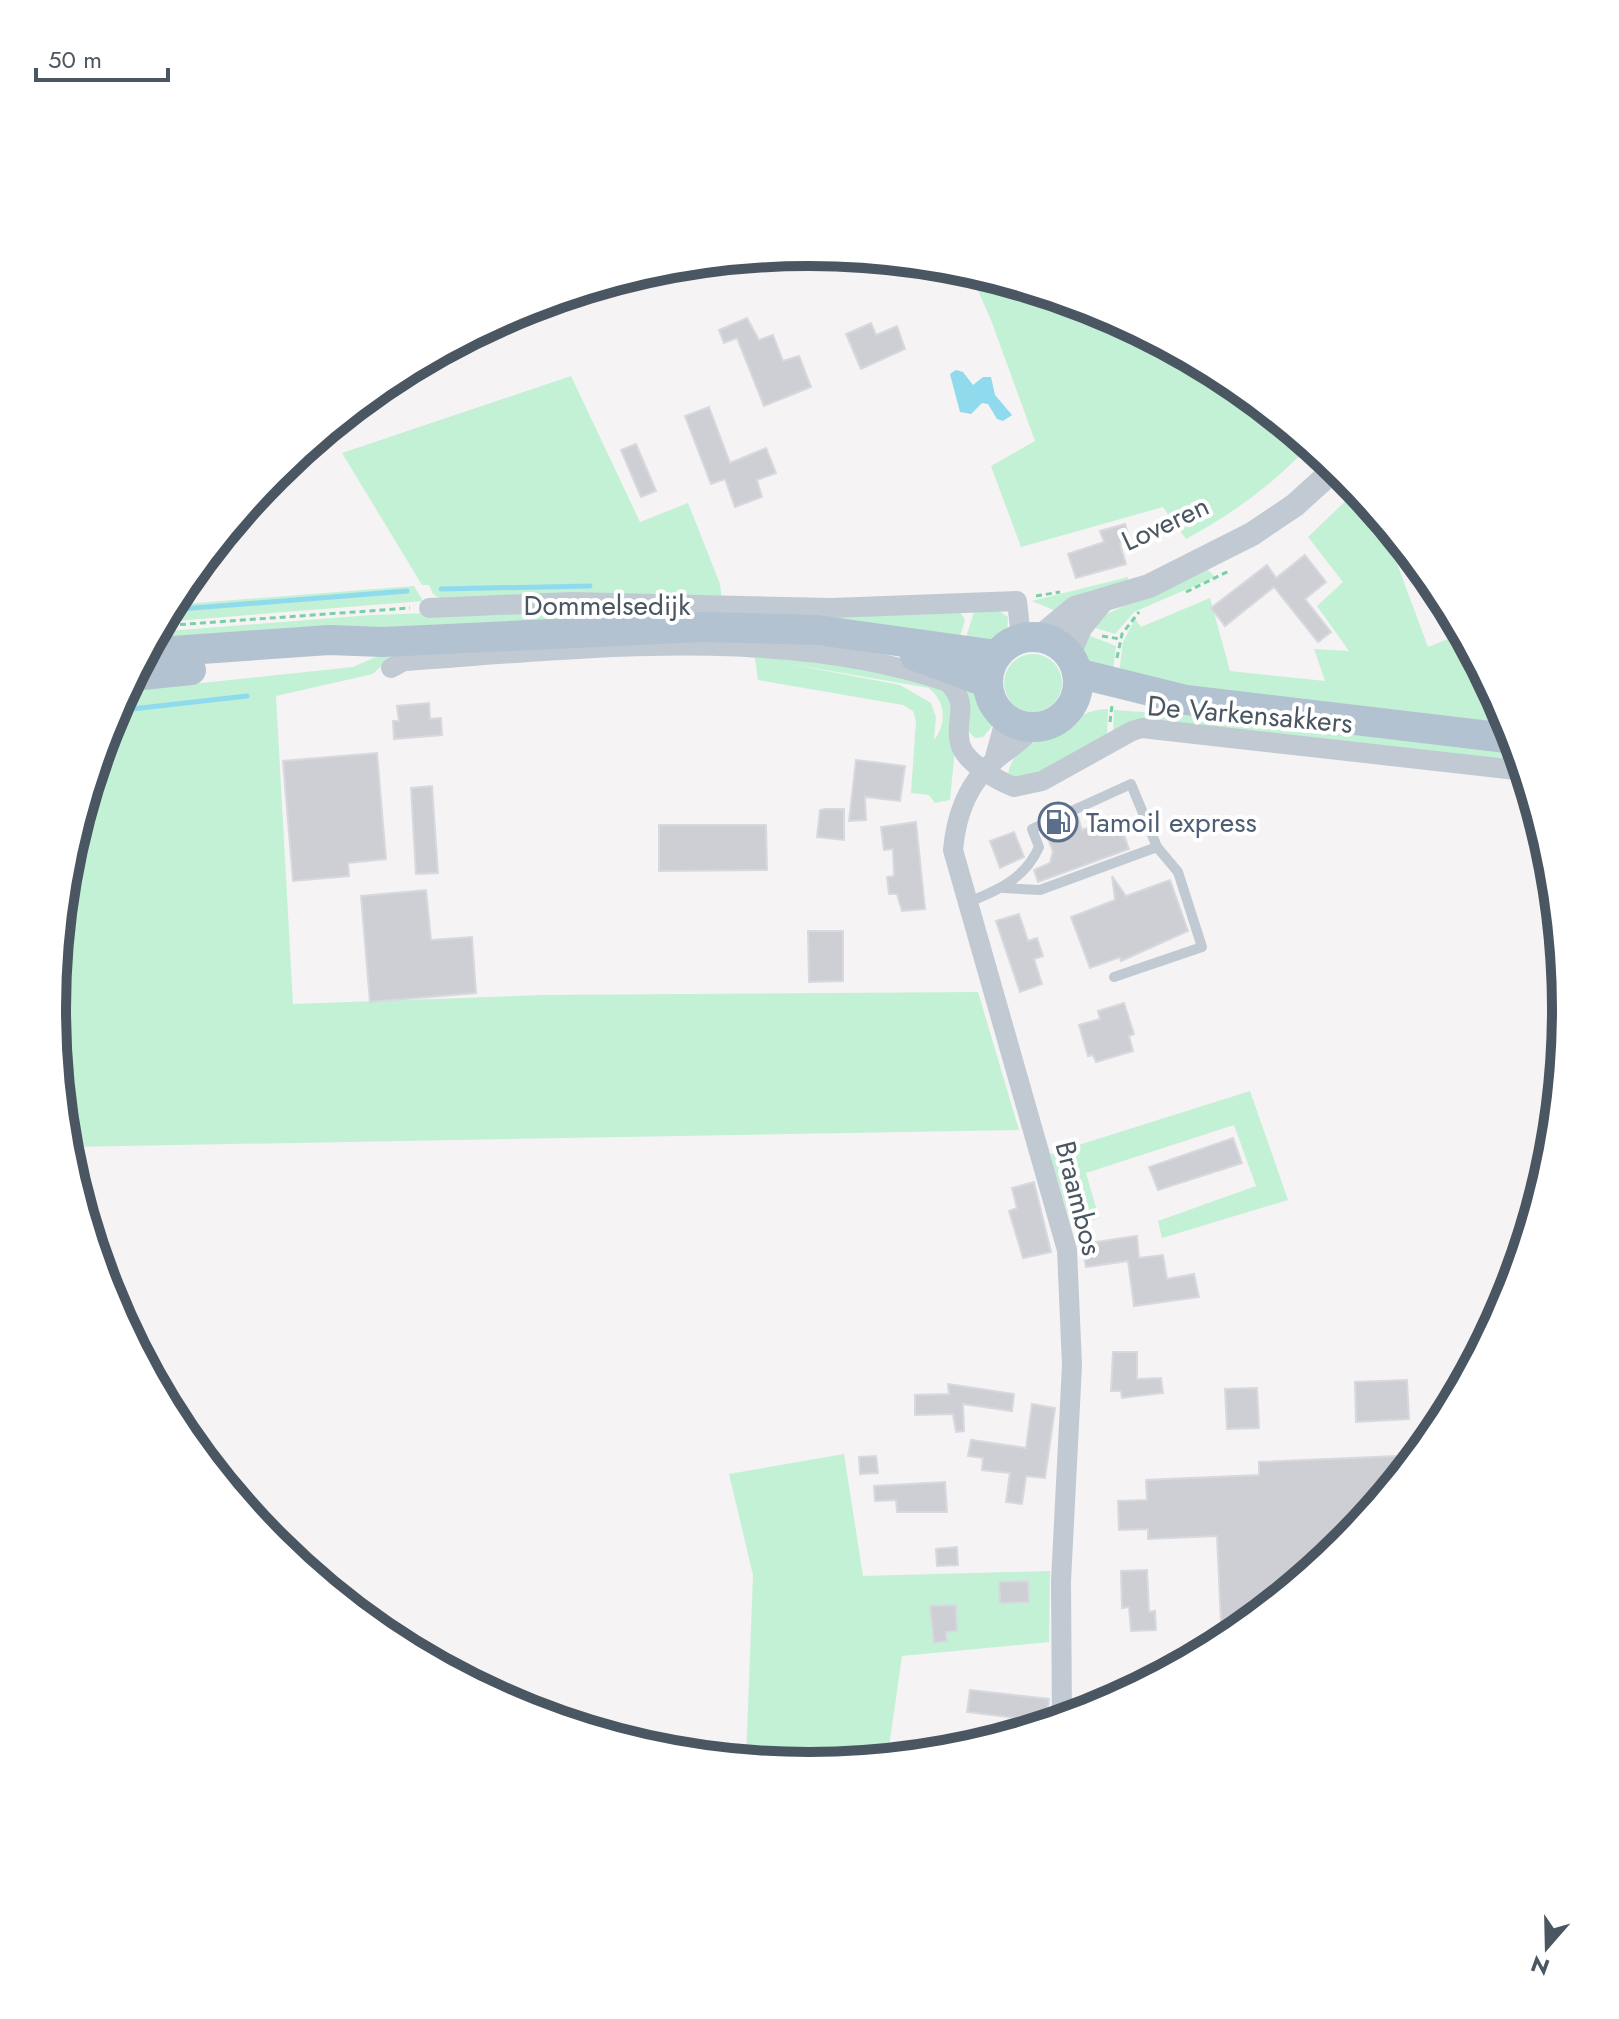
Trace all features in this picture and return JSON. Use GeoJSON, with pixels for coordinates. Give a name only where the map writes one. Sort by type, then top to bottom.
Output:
{"type":"FeatureCollection","features":[{"type":"Feature","properties":{"kind":"main road","name":"Dommelsedijk"},"geometry":{"type":"LineString","coordinates":[[146,675],[330,656],[387,655],[702,627],[817,630],[1012,653]]}},
{"type":"Feature","properties":{"kind":"main road","name":"Dommelsedijk"},"geometry":{"type":"LineString","coordinates":[[158,652],[329,640],[387,655]]}},
{"type":"Feature","properties":{"kind":"main road"},"geometry":{"type":"LineString","coordinates":[[1073,664],[1073,703],[1057,720],[1019,722],[996,707],[1012,653],[1073,664],[1186,700],[1501,737]]}},
{"type":"Feature","properties":{"kind":"main road"},"geometry":{"type":"LineString","coordinates":[[1073,703],[1149,706],[1186,700]]}},
{"type":"Feature","properties":{"kind":"street","name":"Loveren"},"geometry":{"type":"LineString","coordinates":[[1012,653],[1063,615],[1175,575],[1252,534],[1295,505],[1327,476]]}},
{"type":"Feature","properties":{"kind":"street"},"geometry":{"type":"LineString","coordinates":[[1012,653],[1017,601]]}},
{"type":"Feature","properties":{"kind":"street","name":"Dommelsedijk"},"geometry":{"type":"LineString","coordinates":[[429,608],[571,602],[832,608],[1017,601]]}},
{"type":"Feature","properties":{"kind":"street"},"geometry":{"type":"LineString","coordinates":[[1073,664],[1080,628],[1101,602]]}},
{"type":"Feature","properties":{"kind":"street","name":"Dommelsedijk"},"geometry":{"type":"LineString","coordinates":[[387,655],[404,661],[546,651],[712,647],[840,653],[948,682],[961,704],[960,744],[968,757],[990,766]]}},
{"type":"Feature","properties":{"kind":"street","name":"Braambos"},"geometry":{"type":"LineString","coordinates":[[1019,722],[963,802],[955,831],[954,859],[1067,1250],[1072,1365],[1061,1581],[1062,1709]]}},
{"type":"Feature","properties":{"kind":"street","name":"Braambos"},"geometry":{"type":"LineString","coordinates":[[990,766],[1020,743],[1019,722]]}},
{"type":"Feature","properties":{"kind":"street","name":"De Varkensakkers"},"geometry":{"type":"LineString","coordinates":[[990,766],[1009,785],[1030,785],[1142,728],[1513,770]]}},
{"type":"Feature","properties":{"kind":"lane"},"geometry":{"type":"LineString","coordinates":[[966,903],[1004,888],[1033,861],[1039,847],[1032,829],[1131,784],[1157,847],[1178,872],[1202,947],[1114,977]]}},
{"type":"Feature","properties":{"kind":"lane"},"geometry":{"type":"LineString","coordinates":[[1004,888],[1040,890],[1157,847]]}},
{"type":"Feature","properties":{"kind":"path"},"geometry":{"type":"LineString","coordinates":[[1017,601],[1069,591]]}},
{"type":"Feature","properties":{"kind":"path"},"geometry":{"type":"LineString","coordinates":[[174,625],[429,608]]}},
{"type":"Feature","properties":{"kind":"green space"},"geometry":{"type":"Polygon","coordinates":[[[976,285],[1048,305],[1138,343],[1223,391],[1302,453],[1252,497],[1186,539],[1163,507],[1021,547],[991,466],[1035,441],[976,285]]]}},
{"type":"Feature","properties":{"kind":"green space"},"geometry":{"type":"Polygon","coordinates":[[[571,376],[640,522],[688,503],[720,584],[722,600],[443,600],[433,594],[429,585],[422,585],[342,453],[571,376]]]}},
{"type":"Feature","properties":{"kind":"green space"},"geometry":{"type":"Polygon","coordinates":[[[1348,498],[1391,547],[1428,647],[1453,637],[1497,728],[1118,680],[1123,642],[1135,619],[1141,627],[1210,598],[1230,671],[1325,681],[1314,649],[1349,651],[1317,606],[1343,582],[1308,537],[1348,498]]]}},
{"type":"Feature","properties":{"kind":"green space"},"geometry":{"type":"Polygon","coordinates":[[[1208,570],[1215,577],[1134,612],[1115,634],[1089,626],[1106,614],[1208,570]]]}},
{"type":"Feature","properties":{"kind":"green space"},"geometry":{"type":"Polygon","coordinates":[[[1128,577],[1128,583],[1058,612],[1032,601],[1128,577]]]}},
{"type":"Feature","properties":{"kind":"green space"},"geometry":{"type":"Polygon","coordinates":[[[414,586],[423,601],[176,621],[186,604],[414,586]]]}},
{"type":"Feature","properties":{"kind":"green space"},"geometry":{"type":"Polygon","coordinates":[[[997,610],[1008,617],[1007,634],[988,645],[964,644],[974,612],[997,610]]]}},
{"type":"Feature","properties":{"kind":"green space"},"geometry":{"type":"Polygon","coordinates":[[[490,611],[960,612],[965,620],[958,643],[161,647],[170,631],[371,615],[490,611]]]}},
{"type":"Feature","properties":{"kind":"green space"},"geometry":{"type":"Polygon","coordinates":[[[1085,634],[1116,646],[1112,679],[1086,664],[1082,651],[1085,634]]]}},
{"type":"Feature","properties":{"kind":"green space"},"geometry":{"type":"Polygon","coordinates":[[[747,637],[840,644],[948,672],[946,677],[841,651],[706,643],[469,651],[389,658],[373,674],[276,696],[293,1004],[543,995],[978,992],[1019,1130],[79,1147],[72,1107],[66,1010],[72,912],[91,817],[105,771],[139,690],[353,667],[380,655],[428,649],[747,637]]]}},
{"type":"Feature","properties":{"kind":"green space"},"geometry":{"type":"Polygon","coordinates":[[[718,653],[782,654],[938,683],[959,708],[950,800],[935,803],[929,795],[911,793],[916,721],[913,711],[903,705],[758,680],[755,658],[718,653]],[[785,663],[900,685],[931,703],[936,717],[934,740],[941,727],[943,713],[939,700],[929,688],[785,663]]]}},
{"type":"Feature","properties":{"kind":"green space"},"geometry":{"type":"Polygon","coordinates":[[[1033,654],[1044,656],[1053,663],[1060,672],[1060,694],[1053,703],[1044,710],[1033,712],[1022,710],[1013,703],[1006,694],[1004,683],[1006,672],[1013,663],[1022,656],[1033,654]]]}},
{"type":"Feature","properties":{"kind":"green space"},"geometry":{"type":"Polygon","coordinates":[[[954,674],[978,689],[993,725],[983,737],[975,738],[968,731],[954,674]]]}},
{"type":"Feature","properties":{"kind":"green space"},"geometry":{"type":"Polygon","coordinates":[[[1108,709],[1107,740],[1026,783],[1008,774],[1011,764],[1022,750],[1084,714],[1108,709]]]}},
{"type":"Feature","properties":{"kind":"green space"},"geometry":{"type":"Polygon","coordinates":[[[1114,710],[1242,719],[1505,748],[1513,768],[1113,734],[1114,710]]]}},
{"type":"Feature","properties":{"kind":"green space"},"geometry":{"type":"Polygon","coordinates":[[[1250,1091],[1288,1200],[1162,1238],[1158,1221],[1256,1186],[1234,1125],[1086,1173],[1099,1218],[1072,1228],[1050,1154],[1250,1091]]]}},
{"type":"Feature","properties":{"kind":"green space"},"geometry":{"type":"Polygon","coordinates":[[[844,1454],[863,1576],[1050,1571],[1049,1642],[902,1656],[889,1747],[893,1748],[810,1753],[746,1750],[753,1575],[729,1474],[844,1454]]]}},
{"type":"Feature","properties":{"kind":"water"},"geometry":{"type":"Polygon","coordinates":[[[956,370],[963,372],[973,385],[983,377],[991,377],[995,395],[1012,415],[1003,421],[997,419],[988,404],[982,403],[971,414],[960,412],[950,374],[956,370]]]}},
{"type":"Feature","properties":{"kind":"building"},"geometry":{"type":"Polygon","coordinates":[[[747,318],[759,340],[773,335],[783,361],[799,356],[811,387],[764,406],[737,338],[724,343],[719,330],[747,318]]]}},
{"type":"Feature","properties":{"kind":"building"},"geometry":{"type":"Polygon","coordinates":[[[871,323],[876,335],[897,326],[905,349],[861,369],[846,334],[871,323]]]}},
{"type":"Feature","properties":{"kind":"building"},"geometry":{"type":"Polygon","coordinates":[[[709,407],[730,463],[766,448],[776,473],[757,480],[762,497],[735,507],[725,479],[711,484],[685,416],[709,407]]]}},
{"type":"Feature","properties":{"kind":"building"},"geometry":{"type":"Polygon","coordinates":[[[636,444],[656,491],[641,497],[621,450],[636,444]]]}},
{"type":"Feature","properties":{"kind":"building"},"geometry":{"type":"Polygon","coordinates":[[[1125,524],[1130,541],[1120,544],[1126,564],[1076,578],[1068,554],[1104,542],[1100,531],[1125,524]]]}},
{"type":"Feature","properties":{"kind":"building"},"geometry":{"type":"Polygon","coordinates":[[[1305,555],[1326,582],[1305,599],[1331,632],[1318,642],[1274,587],[1225,626],[1211,608],[1267,565],[1276,578],[1305,555]]]}},
{"type":"Feature","properties":{"kind":"building"},"geometry":{"type":"Polygon","coordinates":[[[429,703],[430,719],[441,718],[442,735],[394,739],[393,721],[399,721],[397,706],[429,703]]]}},
{"type":"Feature","properties":{"kind":"building"},"geometry":{"type":"Polygon","coordinates":[[[377,753],[386,859],[348,863],[349,876],[293,881],[283,761],[377,753]]]}},
{"type":"Feature","properties":{"kind":"building"},"geometry":{"type":"Polygon","coordinates":[[[856,760],[905,766],[900,801],[865,797],[866,820],[849,821],[856,760]]]}},
{"type":"Feature","properties":{"kind":"building"},"geometry":{"type":"Polygon","coordinates":[[[432,786],[438,873],[416,874],[411,788],[432,786]]]}},
{"type":"Feature","properties":{"kind":"building"},"geometry":{"type":"Polygon","coordinates":[[[844,809],[844,840],[817,837],[820,810],[844,809]]]}},
{"type":"Feature","properties":{"kind":"building"},"geometry":{"type":"Polygon","coordinates":[[[1078,817],[1082,830],[1117,817],[1129,849],[1038,882],[1034,870],[1050,863],[1053,851],[1045,832],[1078,817]]]}},
{"type":"Feature","properties":{"kind":"building"},"geometry":{"type":"Polygon","coordinates":[[[916,822],[925,909],[902,911],[897,894],[889,894],[887,877],[894,876],[893,849],[884,850],[881,827],[916,822]]]}},
{"type":"Feature","properties":{"kind":"building"},"geometry":{"type":"Polygon","coordinates":[[[659,825],[766,825],[767,870],[659,871],[659,825]]]}},
{"type":"Feature","properties":{"kind":"building"},"geometry":{"type":"Polygon","coordinates":[[[1014,832],[1024,857],[1000,868],[990,841],[1014,832]]]}},
{"type":"Feature","properties":{"kind":"building"},"geometry":{"type":"Polygon","coordinates":[[[1112,876],[1126,896],[1170,880],[1188,931],[1121,961],[1120,957],[1090,968],[1071,917],[1115,900],[1112,876]]]}},
{"type":"Feature","properties":{"kind":"building"},"geometry":{"type":"Polygon","coordinates":[[[426,890],[431,940],[472,937],[476,993],[370,1002],[361,896],[426,890]]]}},
{"type":"Feature","properties":{"kind":"building"},"geometry":{"type":"Polygon","coordinates":[[[1019,914],[1028,941],[1037,938],[1043,956],[1034,959],[1042,984],[1020,992],[996,921],[1019,914]]]}},
{"type":"Feature","properties":{"kind":"building"},"geometry":{"type":"Polygon","coordinates":[[[808,931],[843,931],[843,981],[809,982],[808,931]]]}},
{"type":"Feature","properties":{"kind":"building"},"geometry":{"type":"Polygon","coordinates":[[[1124,1003],[1134,1034],[1129,1036],[1133,1051],[1096,1062],[1093,1055],[1088,1056],[1079,1025],[1100,1019],[1098,1011],[1124,1003]]]}},
{"type":"Feature","properties":{"kind":"building"},"geometry":{"type":"Polygon","coordinates":[[[1233,1138],[1242,1163],[1158,1190],[1149,1167],[1233,1138]]]}},
{"type":"Feature","properties":{"kind":"building"},"geometry":{"type":"Polygon","coordinates":[[[1034,1182],[1051,1252],[1023,1258],[1009,1211],[1017,1208],[1012,1188],[1034,1182]]]}},
{"type":"Feature","properties":{"kind":"building"},"geometry":{"type":"Polygon","coordinates":[[[1137,1236],[1139,1258],[1163,1255],[1167,1279],[1194,1274],[1199,1297],[1134,1306],[1128,1261],[1086,1267],[1082,1244],[1137,1236]]]}},
{"type":"Feature","properties":{"kind":"building"},"geometry":{"type":"Polygon","coordinates":[[[1113,1352],[1137,1352],[1137,1379],[1161,1378],[1163,1393],[1122,1398],[1121,1391],[1111,1391],[1113,1352]]]}},
{"type":"Feature","properties":{"kind":"building"},"geometry":{"type":"Polygon","coordinates":[[[1407,1380],[1409,1419],[1356,1422],[1355,1382],[1407,1380]]]}},
{"type":"Feature","properties":{"kind":"building"},"geometry":{"type":"Polygon","coordinates":[[[948,1384],[1014,1394],[1012,1411],[963,1404],[964,1431],[956,1432],[953,1414],[915,1415],[915,1395],[949,1394],[948,1384]]]}},
{"type":"Feature","properties":{"kind":"building"},"geometry":{"type":"Polygon","coordinates":[[[1257,1388],[1259,1428],[1227,1429],[1225,1389],[1257,1388]]]}},
{"type":"Feature","properties":{"kind":"building"},"geometry":{"type":"Polygon","coordinates":[[[1032,1404],[1055,1408],[1045,1478],[1026,1476],[1022,1504],[1006,1502],[1010,1473],[982,1470],[983,1458],[968,1456],[971,1440],[1026,1448],[1032,1404]]]}},
{"type":"Feature","properties":{"kind":"building"},"geometry":{"type":"Polygon","coordinates":[[[876,1456],[878,1473],[860,1474],[859,1457],[876,1456]]]}},
{"type":"Feature","properties":{"kind":"building"},"geometry":{"type":"Polygon","coordinates":[[[1404,1456],[1368,1500],[1300,1568],[1232,1622],[1221,1622],[1217,1536],[1148,1539],[1148,1529],[1119,1530],[1118,1501],[1147,1500],[1146,1480],[1259,1475],[1259,1462],[1404,1456]]]}},
{"type":"Feature","properties":{"kind":"building"},"geometry":{"type":"Polygon","coordinates":[[[945,1482],[947,1512],[897,1512],[896,1500],[875,1501],[874,1486],[945,1482]]]}},
{"type":"Feature","properties":{"kind":"building"},"geometry":{"type":"Polygon","coordinates":[[[957,1547],[958,1565],[937,1566],[936,1549],[957,1547]]]}},
{"type":"Feature","properties":{"kind":"building"},"geometry":{"type":"Polygon","coordinates":[[[1147,1570],[1149,1612],[1155,1611],[1156,1630],[1131,1631],[1129,1607],[1122,1608],[1121,1571],[1147,1570]]]}},
{"type":"Feature","properties":{"kind":"building"},"geometry":{"type":"Polygon","coordinates":[[[1028,1581],[1029,1602],[1000,1603],[999,1582],[1028,1581]]]}},
{"type":"Feature","properties":{"kind":"building"},"geometry":{"type":"Polygon","coordinates":[[[956,1605],[957,1631],[946,1632],[947,1641],[934,1643],[930,1606],[956,1605]]]}},
{"type":"Feature","properties":{"kind":"building"},"geometry":{"type":"Polygon","coordinates":[[[970,1690],[1049,1699],[1047,1714],[1024,1721],[1024,1719],[967,1712],[970,1690]]]}},
{"type":"Feature","properties":{"kind":"waterway"},"geometry":{"type":"LineString","coordinates":[[441,589],[590,586]]}},
{"type":"Feature","properties":{"kind":"waterway"},"geometry":{"type":"LineString","coordinates":[[183,609],[407,591]]}},
{"type":"Feature","properties":{"kind":"waterway"},"geometry":{"type":"LineString","coordinates":[[130,709],[247,696]]}},
{"type":"Feature","properties":{"kind":"place","name":"Tamoil express"},"geometry":{"type":"Point","coordinates":[1058,822]}}]}
